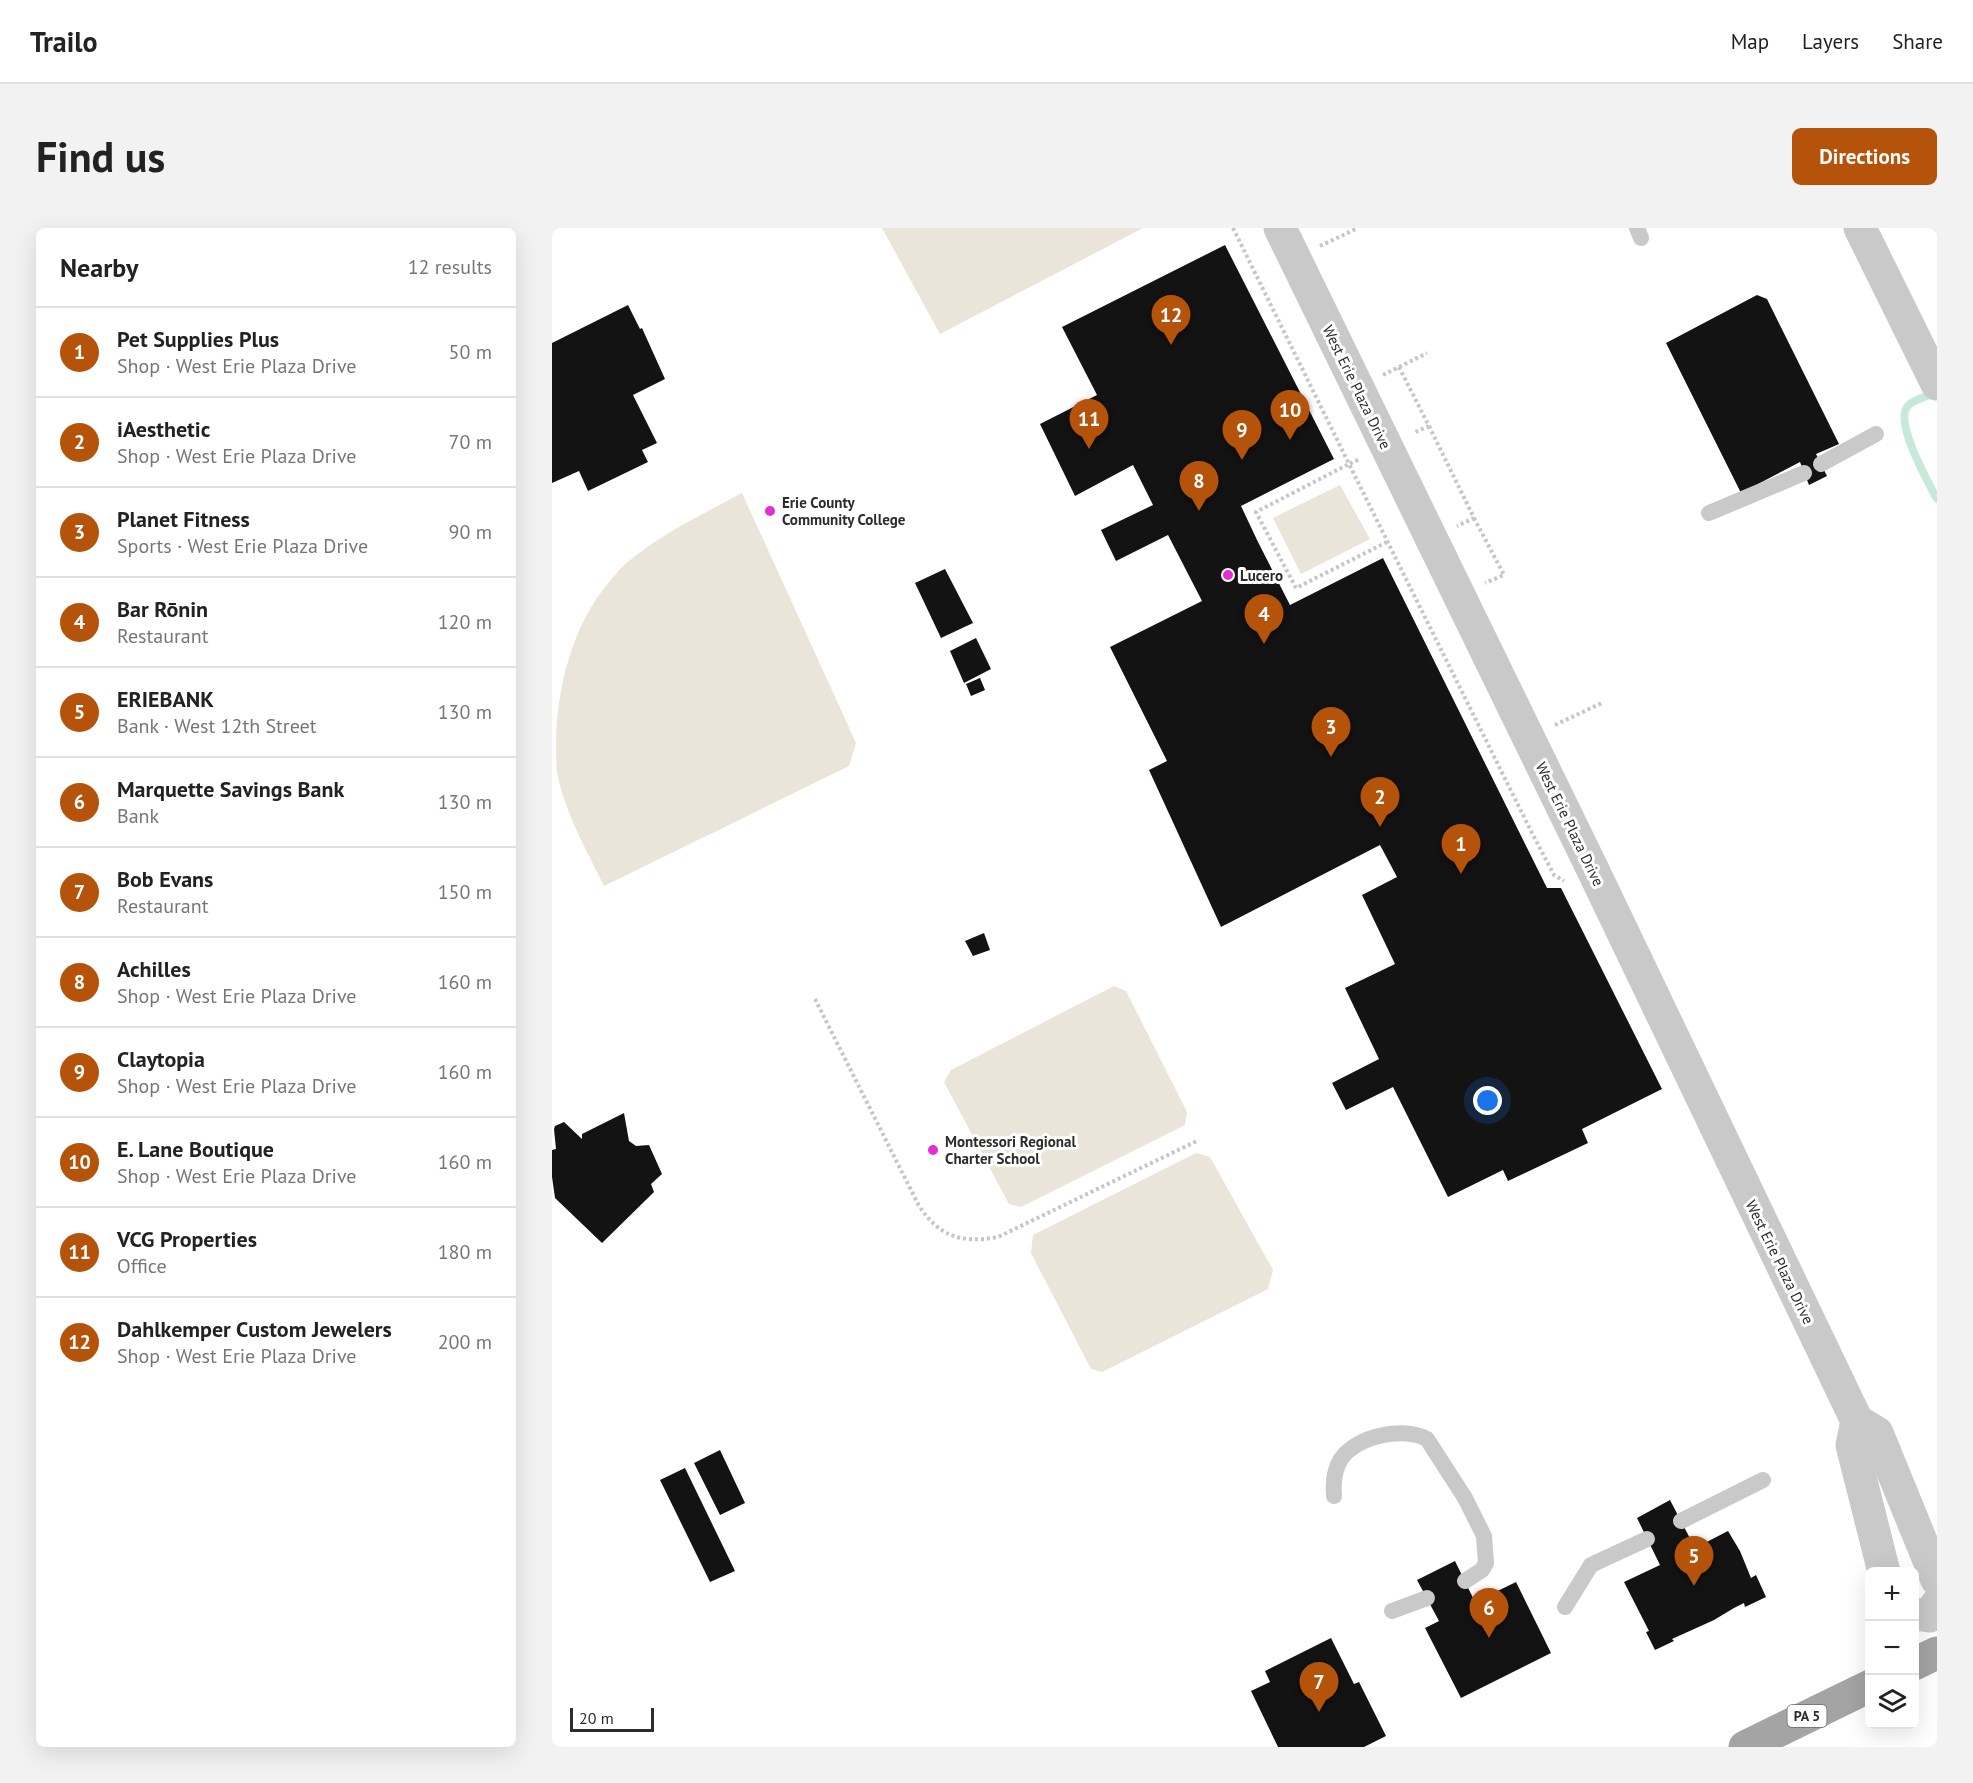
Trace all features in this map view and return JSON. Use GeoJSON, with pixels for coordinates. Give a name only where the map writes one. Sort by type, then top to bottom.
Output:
{"type":"FeatureCollection","features":[{"type":"Feature","properties":{"kind":"main road"},"geometry":{"type":"LineString","coordinates":[[1919,1662],[1937,1653]]}},
{"type":"Feature","properties":{"kind":"main road","name":"PA 5"},"geometry":{"type":"LineString","coordinates":[[1745,1747],[1865,1688]]}},
{"type":"Feature","properties":{"kind":"street","name":"West Erie Plaza Drive"},"geometry":{"type":"LineString","coordinates":[[1280,228],[1592,868],[1857,1421],[1877,1433],[1937,1580]]}},
{"type":"Feature","properties":{"kind":"street"},"geometry":{"type":"LineString","coordinates":[[1860,228],[1934,377]]}},
{"type":"Feature","properties":{"kind":"street"},"geometry":{"type":"LineString","coordinates":[[1857,1421],[1852,1445],[1883,1567]]}},
{"type":"Feature","properties":{"kind":"lane"},"geometry":{"type":"LineString","coordinates":[[1821,464],[1875,434]]}},
{"type":"Feature","properties":{"kind":"lane"},"geometry":{"type":"LineString","coordinates":[[1709,513],[1804,473]]}},
{"type":"Feature","properties":{"kind":"lane"},"geometry":{"type":"LineString","coordinates":[[1334,1496],[1333,1482],[1340,1460],[1351,1449],[1390,1433],[1417,1434],[1427,1439],[1465,1498],[1484,1536],[1486,1563],[1482,1570],[1465,1581]]}},
{"type":"Feature","properties":{"kind":"lane"},"geometry":{"type":"LineString","coordinates":[[1681,1521],[1763,1480]]}},
{"type":"Feature","properties":{"kind":"lane"},"geometry":{"type":"LineString","coordinates":[[1565,1606],[1591,1565],[1647,1539]]}},
{"type":"Feature","properties":{"kind":"lane"},"geometry":{"type":"LineString","coordinates":[[1392,1611],[1427,1598]]}},
{"type":"Feature","properties":{"kind":"path"},"geometry":{"type":"LineString","coordinates":[[1233,228],[1554,875]]}},
{"type":"Feature","properties":{"kind":"path"},"geometry":{"type":"LineString","coordinates":[[1400,367],[1412,393]]}},
{"type":"Feature","properties":{"kind":"path"},"geometry":{"type":"LineString","coordinates":[[1349,464],[1256,512],[1296,588],[1387,542]]}},
{"type":"Feature","properties":{"kind":"path"},"geometry":{"type":"LineString","coordinates":[[815,999],[918,1203],[928,1219],[949,1234],[964,1239],[978,1240],[998,1237],[1199,1140]]}},
{"type":"Feature","properties":{"kind":"shaded area"},"geometry":{"type":"Polygon","coordinates":[[[882,228],[1143,228],[940,334],[882,228]]]}},
{"type":"Feature","properties":{"kind":"shaded area"},"geometry":{"type":"Polygon","coordinates":[[[1340,485],[1370,539],[1301,574],[1273,518],[1340,485]]]}},
{"type":"Feature","properties":{"kind":"shaded area"},"geometry":{"type":"Polygon","coordinates":[[[742,493],[856,743],[849,766],[604,886],[565,802],[557,772],[557,721],[560,696],[573,646],[595,601],[624,565],[669,533],[742,493]]]}},
{"type":"Feature","properties":{"kind":"shaded area"},"geometry":{"type":"Polygon","coordinates":[[[1114,986],[1126,991],[1187,1112],[1185,1125],[1021,1207],[1009,1204],[944,1082],[951,1070],[1114,986]]]}},
{"type":"Feature","properties":{"kind":"shaded area"},"geometry":{"type":"Polygon","coordinates":[[[1196,1153],[1210,1157],[1273,1270],[1268,1289],[1102,1372],[1091,1369],[1031,1253],[1033,1235],[1196,1153]]]}},
{"type":"Feature","properties":{"kind":"building"},"geometry":{"type":"Polygon","coordinates":[[[1225,245],[1334,459],[1241,506],[1290,605],[1383,558],[1547,888],[1561,888],[1662,1089],[1582,1129],[1588,1143],[1508,1181],[1503,1170],[1448,1197],[1393,1087],[1346,1110],[1332,1083],[1379,1059],[1345,988],[1395,964],[1362,895],[1397,877],[1380,845],[1221,927],[1149,770],[1167,761],[1110,647],[1202,601],[1168,535],[1116,561],[1101,530],[1153,505],[1133,465],[1075,496],[1040,424],[1097,395],[1062,327],[1225,245]]]}},
{"type":"Feature","properties":{"kind":"building"},"geometry":{"type":"Polygon","coordinates":[[[1757,295],[1767,299],[1839,444],[1816,454],[1827,476],[1809,485],[1800,462],[1741,493],[1666,343],[1757,295]]]}},
{"type":"Feature","properties":{"kind":"building"},"geometry":{"type":"Polygon","coordinates":[[[628,305],[640,329],[642,328],[665,379],[633,395],[657,443],[642,450],[648,462],[588,491],[579,471],[552,483],[552,343],[628,305]]]}},
{"type":"Feature","properties":{"kind":"building"},"geometry":{"type":"Polygon","coordinates":[[[945,569],[973,623],[941,638],[915,583],[945,569]]]}},
{"type":"Feature","properties":{"kind":"building"},"geometry":{"type":"Polygon","coordinates":[[[976,638],[991,669],[964,683],[950,651],[976,638]]]}},
{"type":"Feature","properties":{"kind":"building"},"geometry":{"type":"Polygon","coordinates":[[[980,678],[985,690],[971,696],[966,684],[980,678]]]}},
{"type":"Feature","properties":{"kind":"building"},"geometry":{"type":"Polygon","coordinates":[[[984,933],[990,950],[973,956],[965,941],[984,933]]]}},
{"type":"Feature","properties":{"kind":"building"},"geometry":{"type":"Polygon","coordinates":[[[624,1113],[629,1141],[636,1146],[649,1145],[662,1174],[651,1184],[654,1192],[602,1243],[555,1198],[552,1177],[552,1150],[556,1149],[554,1129],[555,1126],[564,1122],[582,1139],[582,1134],[624,1113]]]}},
{"type":"Feature","properties":{"kind":"building"},"geometry":{"type":"Polygon","coordinates":[[[720,1450],[745,1503],[720,1515],[694,1463],[720,1450]]]}},
{"type":"Feature","properties":{"kind":"building"},"geometry":{"type":"Polygon","coordinates":[[[685,1468],[735,1571],[710,1582],[660,1480],[685,1468]]]}},
{"type":"Feature","properties":{"kind":"building"},"geometry":{"type":"Polygon","coordinates":[[[1670,1500],[1695,1548],[1728,1531],[1740,1551],[1751,1578],[1756,1575],[1766,1597],[1745,1607],[1744,1603],[1655,1650],[1646,1632],[1649,1631],[1624,1582],[1660,1565],[1637,1518],[1670,1500]]]}},
{"type":"Feature","properties":{"kind":"building"},"geometry":{"type":"Polygon","coordinates":[[[1455,1561],[1475,1602],[1516,1582],[1551,1653],[1461,1698],[1425,1628],[1439,1621],[1417,1580],[1455,1561]]]}},
{"type":"Feature","properties":{"kind":"building"},"geometry":{"type":"Polygon","coordinates":[[[1331,1638],[1354,1684],[1359,1682],[1386,1736],[1364,1747],[1278,1747],[1251,1691],[1270,1682],[1265,1671],[1331,1638]]]}},
{"type":"Feature","properties":{"kind":"waterway"},"geometry":{"type":"LineString","coordinates":[[1937,393],[1913,402],[1907,407],[1904,415],[1905,426],[1914,453],[1937,499]]}},
{"type":"Feature","properties":{"kind":"place","name":"Dahlkemper Custom Jewelers"},"geometry":{"type":"Point","coordinates":[1171,345]}},
{"type":"Feature","properties":{"kind":"place","name":"E. Lane Boutique"},"geometry":{"type":"Point","coordinates":[1290,440]}},
{"type":"Feature","properties":{"kind":"place","name":"VCG Properties"},"geometry":{"type":"Point","coordinates":[1089,449]}},
{"type":"Feature","properties":{"kind":"place","name":"Claytopia"},"geometry":{"type":"Point","coordinates":[1242,460]}},
{"type":"Feature","properties":{"kind":"place","name":"Erie County Community College"},"geometry":{"type":"Point","coordinates":[770,511]}},
{"type":"Feature","properties":{"kind":"place","name":"Achilles"},"geometry":{"type":"Point","coordinates":[1199,511]}},
{"type":"Feature","properties":{"kind":"place","name":"Lucero"},"geometry":{"type":"Point","coordinates":[1228,575]}},
{"type":"Feature","properties":{"kind":"place","name":"Bar Rōnin"},"geometry":{"type":"Point","coordinates":[1264,644]}},
{"type":"Feature","properties":{"kind":"place","name":"Planet Fitness"},"geometry":{"type":"Point","coordinates":[1331,757]}},
{"type":"Feature","properties":{"kind":"place","name":"iAesthetic"},"geometry":{"type":"Point","coordinates":[1380,827]}},
{"type":"Feature","properties":{"kind":"place","name":"Pet Supplies Plus"},"geometry":{"type":"Point","coordinates":[1461,874]}},
{"type":"Feature","properties":{"kind":"place","name":"Montessori Regional Charter School"},"geometry":{"type":"Point","coordinates":[933,1150]}},
{"type":"Feature","properties":{"kind":"place","name":"ERIEBANK"},"geometry":{"type":"Point","coordinates":[1694,1586]}},
{"type":"Feature","properties":{"kind":"place","name":"Marquette Savings Bank"},"geometry":{"type":"Point","coordinates":[1489,1638]}},
{"type":"Feature","properties":{"kind":"place","name":"Bob Evans"},"geometry":{"type":"Point","coordinates":[1319,1712]}}]}
